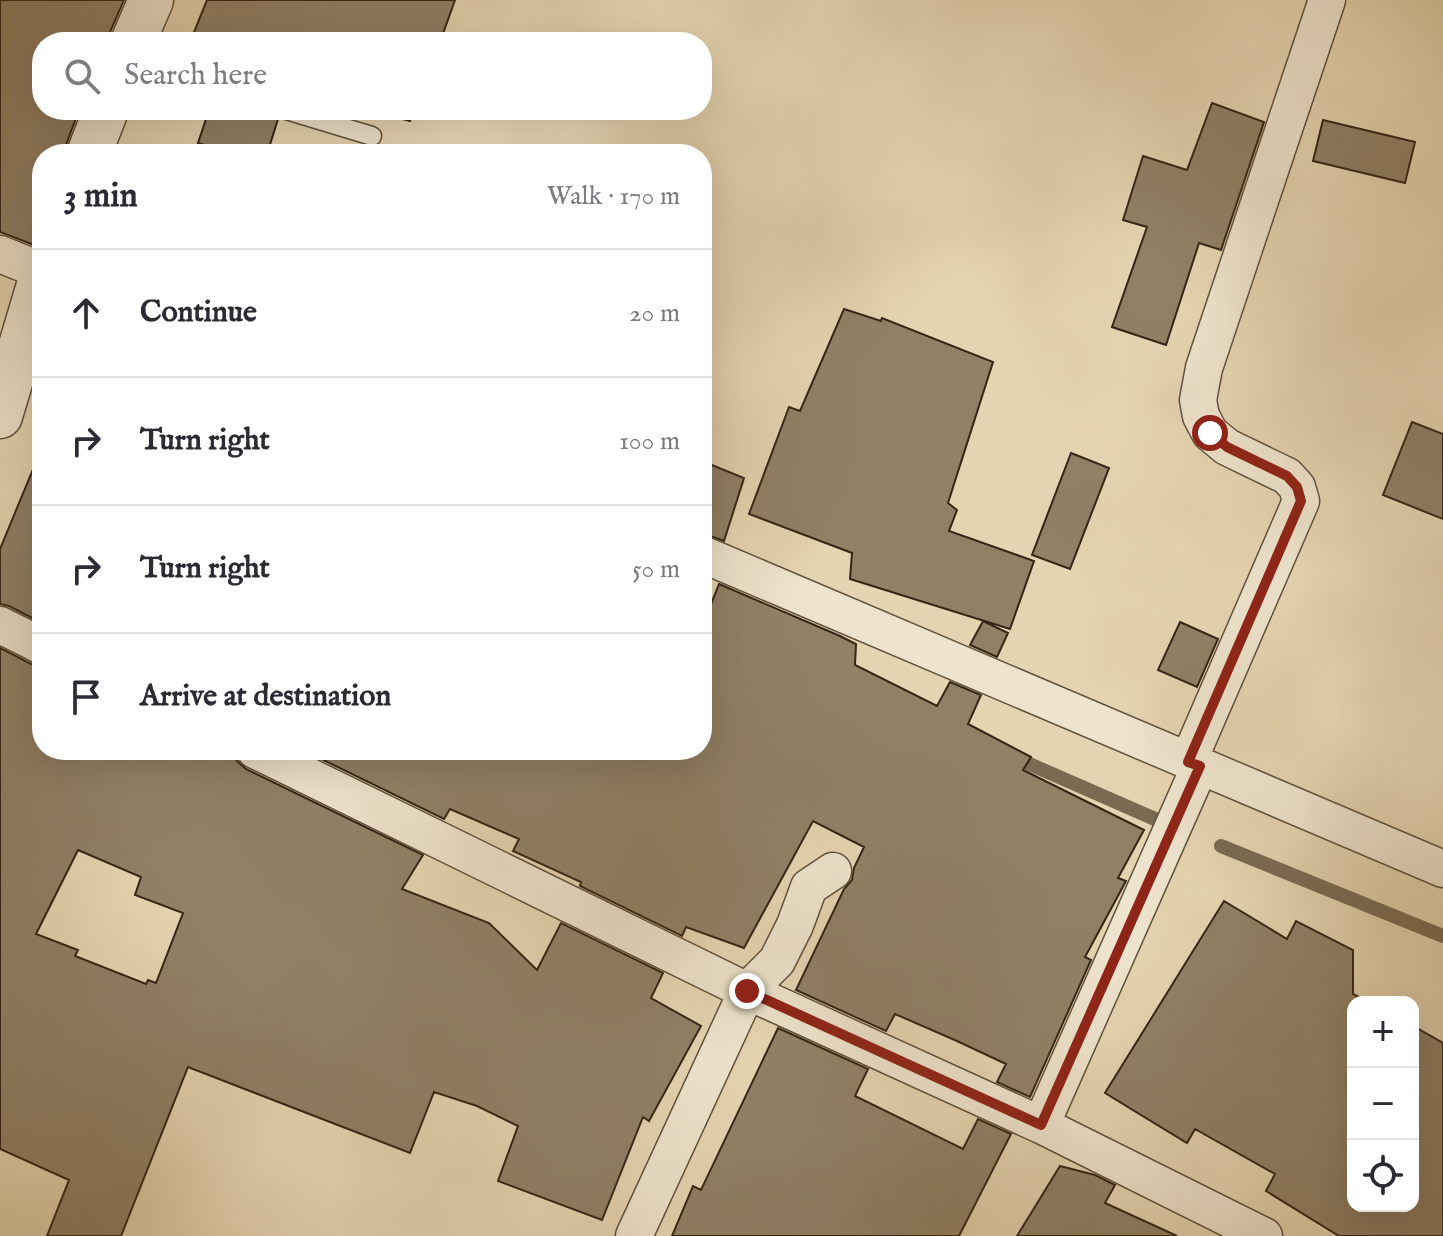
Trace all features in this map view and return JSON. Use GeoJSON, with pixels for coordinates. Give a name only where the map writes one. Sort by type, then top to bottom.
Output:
{"type":"FeatureCollection","features":[{"type":"Feature","properties":{"kind":"street"},"geometry":{"type":"LineString","coordinates":[[137,32],[151,0]]}},
{"type":"Feature","properties":{"kind":"street"},"geometry":{"type":"LineString","coordinates":[[1041,1125],[1301,501],[1297,487],[1287,476],[1227,447],[1210,433],[1201,416],[1198,400],[1204,368],[1327,0]]}},
{"type":"Feature","properties":{"kind":"street"},"geometry":{"type":"LineString","coordinates":[[93,144],[102,120]]}},
{"type":"Feature","properties":{"kind":"street"},"geometry":{"type":"LineString","coordinates":[[0,254],[32,268]]}},
{"type":"Feature","properties":{"kind":"street"},"geometry":{"type":"LineString","coordinates":[[0,416],[32,307]]}},
{"type":"Feature","properties":{"kind":"street"},"geometry":{"type":"LineString","coordinates":[[712,558],[1194,764],[1440,859]]}},
{"type":"Feature","properties":{"kind":"street"},"geometry":{"type":"LineString","coordinates":[[0,625],[32,641]]}},
{"type":"Feature","properties":{"kind":"street"},"geometry":{"type":"LineString","coordinates":[[275,760],[747,991],[1041,1125],[1220,1226],[1264,1236]]}},
{"type":"Feature","properties":{"kind":"street"},"geometry":{"type":"LineString","coordinates":[[634,1236],[747,991],[777,961],[809,887],[833,871]]}},
{"type":"Feature","properties":{"kind":"lane"},"geometry":{"type":"LineString","coordinates":[[319,120],[372,136]]}},
{"type":"Feature","properties":{"kind":"building"},"geometry":{"type":"Polygon","coordinates":[[[0,0],[124,0],[110,32],[32,32],[32,120],[75,120],[66,144],[32,144],[32,244],[0,232],[0,0]]]}},
{"type":"Feature","properties":{"kind":"building"},"geometry":{"type":"Polygon","coordinates":[[[207,0],[455,0],[444,32],[194,32],[207,0]]]}},
{"type":"Feature","properties":{"kind":"building"},"geometry":{"type":"Polygon","coordinates":[[[1212,103],[1264,122],[1221,250],[1199,243],[1166,345],[1112,327],[1147,227],[1123,220],[1143,156],[1187,170],[1212,103]]]}},
{"type":"Feature","properties":{"kind":"building"},"geometry":{"type":"Polygon","coordinates":[[[206,120],[278,120],[270,144],[198,143],[206,120]]]}},
{"type":"Feature","properties":{"kind":"building"},"geometry":{"type":"Polygon","coordinates":[[[1323,120],[1415,142],[1405,183],[1313,161],[1323,120]]]}},
{"type":"Feature","properties":{"kind":"building"},"geometry":{"type":"Polygon","coordinates":[[[844,309],[881,321],[882,318],[993,362],[948,503],[957,510],[949,531],[1034,561],[1010,629],[850,579],[852,553],[749,514],[789,407],[800,411],[844,309]]]}},
{"type":"Feature","properties":{"kind":"building"},"geometry":{"type":"Polygon","coordinates":[[[1412,422],[1443,434],[1443,519],[1383,495],[1412,422]]]}},
{"type":"Feature","properties":{"kind":"building"},"geometry":{"type":"Polygon","coordinates":[[[1071,453],[1109,468],[1070,569],[1032,555],[1071,453]]]}},
{"type":"Feature","properties":{"kind":"building"},"geometry":{"type":"Polygon","coordinates":[[[712,465],[744,478],[724,541],[712,537],[712,465]]]}},
{"type":"Feature","properties":{"kind":"building"},"geometry":{"type":"Polygon","coordinates":[[[32,472],[32,618],[0,604],[0,549],[32,472]]]}},
{"type":"Feature","properties":{"kind":"building"},"geometry":{"type":"Polygon","coordinates":[[[719,584],[840,636],[856,644],[855,665],[937,706],[950,682],[981,695],[968,724],[1031,757],[1023,770],[1144,830],[1118,878],[1126,881],[1085,957],[1091,960],[1030,1097],[997,1082],[1006,1064],[957,1041],[895,1014],[886,1031],[796,990],[844,889],[852,880],[864,847],[813,821],[744,948],[686,927],[682,936],[580,886],[581,882],[513,851],[519,839],[450,809],[444,819],[323,760],[712,760],[712,602],[719,584]]]}},
{"type":"Feature","properties":{"kind":"building"},"geometry":{"type":"Polygon","coordinates":[[[983,621],[1008,633],[997,657],[970,645],[983,621]]]}},
{"type":"Feature","properties":{"kind":"building"},"geometry":{"type":"Polygon","coordinates":[[[1180,622],[1218,639],[1197,687],[1158,670],[1180,622]]]}},
{"type":"Feature","properties":{"kind":"building"},"geometry":{"type":"Polygon","coordinates":[[[0,648],[32,664],[32,760],[237,760],[246,769],[423,855],[402,889],[489,923],[537,970],[561,923],[663,973],[651,998],[701,1026],[649,1121],[643,1117],[602,1220],[498,1181],[518,1126],[477,1106],[434,1092],[410,1153],[188,1067],[121,1236],[47,1236],[69,1180],[0,1149],[0,648]],[[78,850],[36,934],[78,950],[75,956],[146,984],[148,980],[156,983],[183,913],[135,895],[141,877],[78,850]]]}},
{"type":"Feature","properties":{"kind":"building"},"geometry":{"type":"Polygon","coordinates":[[[1224,901],[1287,939],[1296,921],[1353,950],[1353,994],[1357,996],[1347,996],[1347,1212],[1419,1212],[1419,1029],[1443,1043],[1443,1236],[1339,1236],[1266,1191],[1275,1174],[1195,1129],[1187,1143],[1105,1093],[1224,901]]]}},
{"type":"Feature","properties":{"kind":"building"},"geometry":{"type":"Polygon","coordinates":[[[778,1028],[868,1069],[855,1096],[963,1149],[978,1119],[1011,1134],[959,1236],[672,1236],[693,1186],[701,1190],[778,1028]]]}},
{"type":"Feature","properties":{"kind":"building"},"geometry":{"type":"Polygon","coordinates":[[[1060,1166],[1095,1175],[1115,1185],[1105,1203],[1177,1236],[1017,1236],[1060,1166]]]}},
{"type":"Feature","properties":{"kind":"waterway"},"geometry":{"type":"LineString","coordinates":[[1011,756],[1155,819]]}},
{"type":"Feature","properties":{"kind":"waterway"},"geometry":{"type":"LineString","coordinates":[[1221,846],[1443,936]]}},
{"type":"Feature","properties":{"kind":"route"},"geometry":{"type":"LineString","coordinates":[[747,991],[1041,1125],[1200,766],[1188,762],[1301,501],[1297,487],[1287,476],[1227,447],[1210,433]]}}]}
